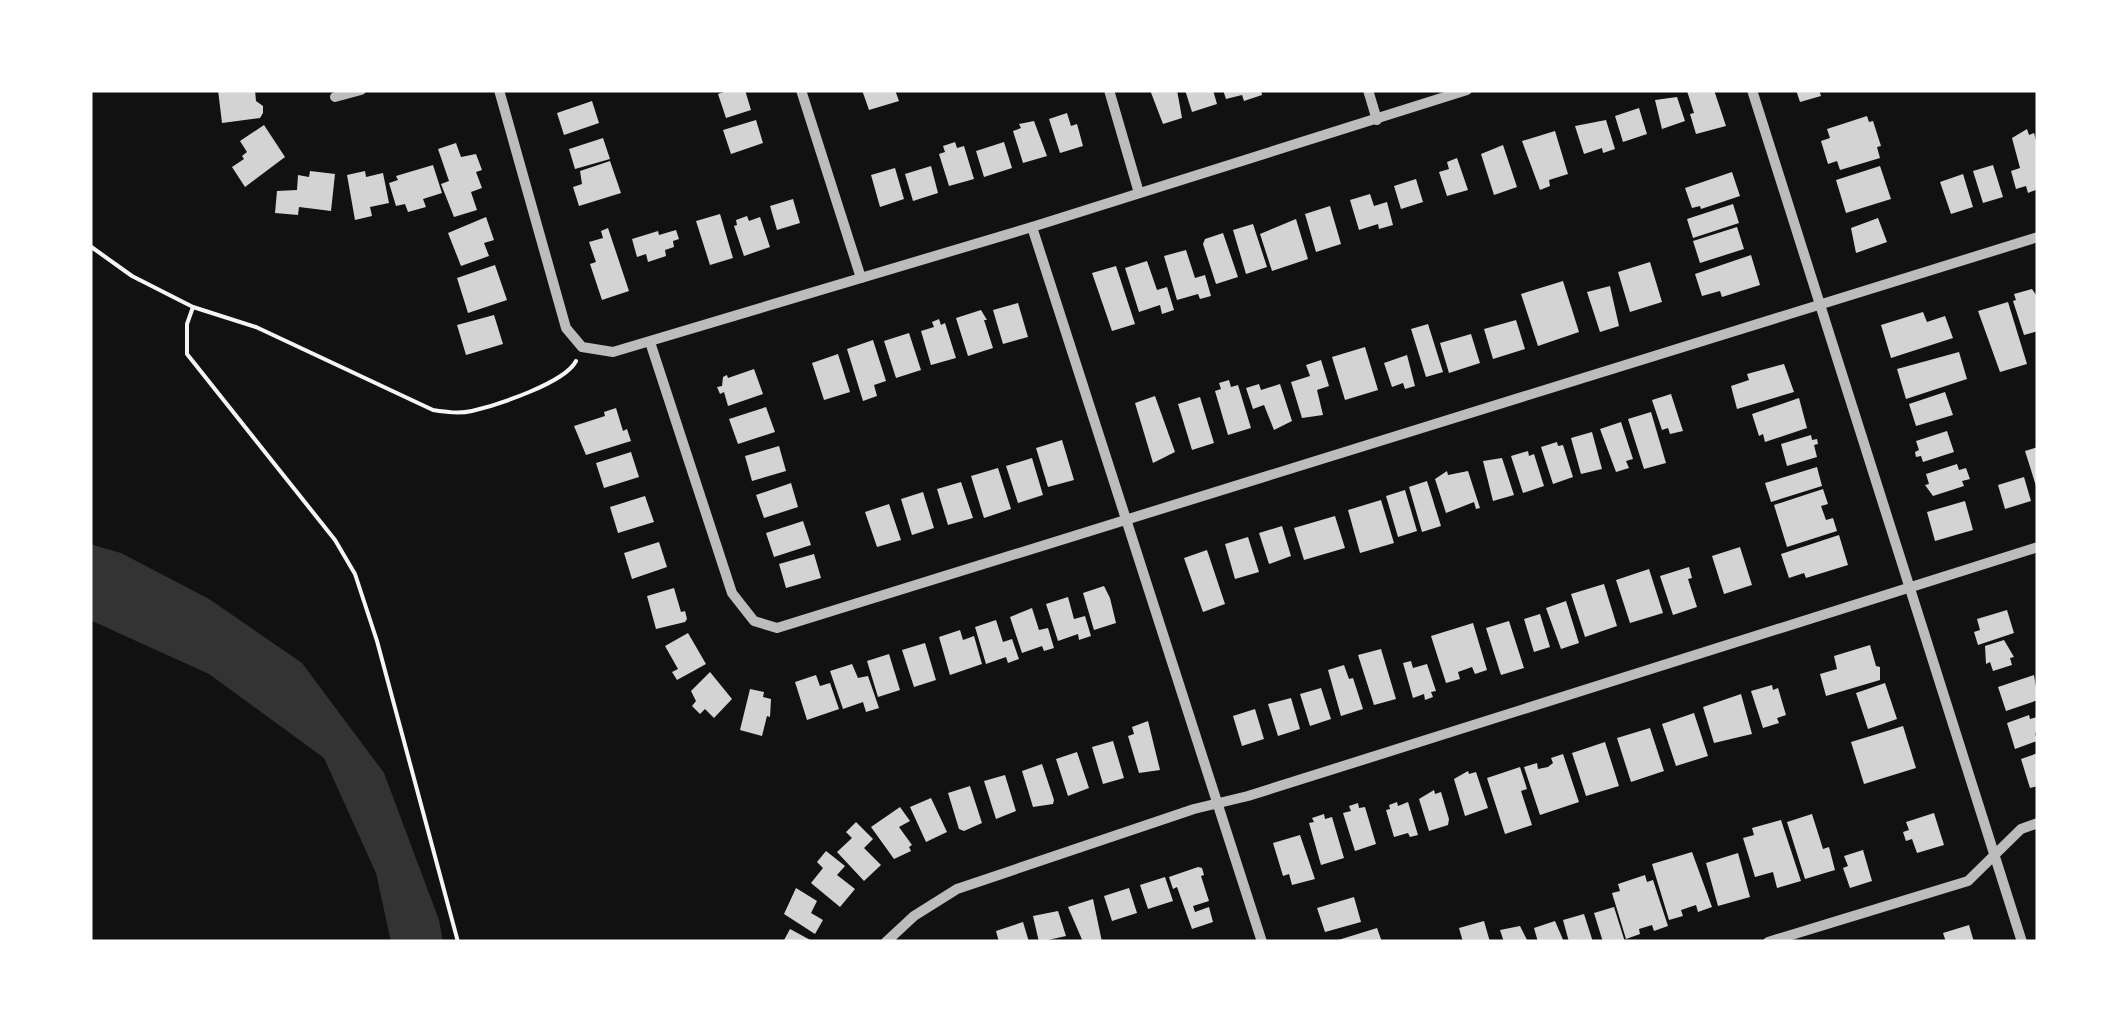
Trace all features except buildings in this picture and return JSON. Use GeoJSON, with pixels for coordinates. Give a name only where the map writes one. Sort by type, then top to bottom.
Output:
{"type":"FeatureCollection","features":[{"type":"Feature","properties":{"kind":"street"},"geometry":{"type":"LineString","coordinates":[[335,97],[361,90]]}},
{"type":"Feature","properties":{"kind":"street"},"geometry":{"type":"LineString","coordinates":[[500,90],[562,318],[570,335],[582,347],[613,352],[1467,90]]}},
{"type":"Feature","properties":{"kind":"street"},"geometry":{"type":"LineString","coordinates":[[801,90],[861,278]]}},
{"type":"Feature","properties":{"kind":"street"},"geometry":{"type":"LineString","coordinates":[[1110,90],[1139,193]]}},
{"type":"Feature","properties":{"kind":"street"},"geometry":{"type":"LineString","coordinates":[[1368,90],[1378,120]]}},
{"type":"Feature","properties":{"kind":"street"},"geometry":{"type":"LineString","coordinates":[[1752,90],[2022,942]]}},
{"type":"Feature","properties":{"kind":"street"},"geometry":{"type":"LineString","coordinates":[[1032,226],[1262,942]]}},
{"type":"Feature","properties":{"kind":"street"},"geometry":{"type":"LineString","coordinates":[[650,342],[732,593],[754,621],[776,628],[2038,237]]}},
{"type":"Feature","properties":{"kind":"street"},"geometry":{"type":"LineString","coordinates":[[886,942],[914,916],[957,889],[1218,802],[2038,547]]}},
{"type":"Feature","properties":{"kind":"street"},"geometry":{"type":"LineString","coordinates":[[1768,942],[1968,880],[2020,829],[2038,824]]}},
{"type":"Feature","properties":{"kind":"path"},"geometry":{"type":"LineString","coordinates":[[90,246],[132,276],[194,308],[256,327],[433,410],[472,411],[563,377],[571,370],[582,347]]}},
{"type":"Feature","properties":{"kind":"path"},"geometry":{"type":"LineString","coordinates":[[194,308],[187,324],[187,354],[335,540],[355,574],[458,942]]}},
{"type":"Feature","properties":{"kind":"shaded area"},"geometry":{"type":"Polygon","coordinates":[[[90,544],[121,553],[209,599],[302,663],[384,773],[439,920],[443,942],[391,942],[376,873],[324,758],[209,674],[90,620],[90,544]]]}}]}
